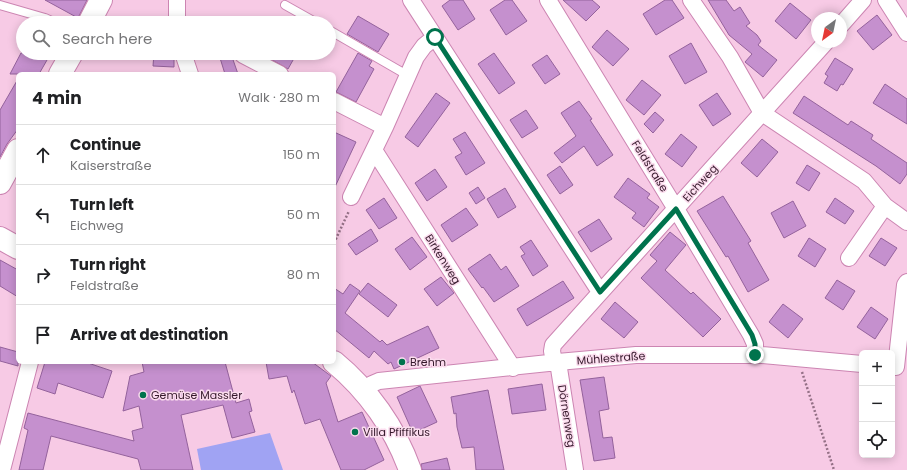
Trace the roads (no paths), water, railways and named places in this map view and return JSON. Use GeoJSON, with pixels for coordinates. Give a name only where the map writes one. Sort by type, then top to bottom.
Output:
{"type":"FeatureCollection","features":[{"type":"Feature","properties":{"kind":"main road"},"geometry":{"type":"LineString","coordinates":[[93,16],[101,0]]}},
{"type":"Feature","properties":{"kind":"main road"},"geometry":{"type":"LineString","coordinates":[[61,72],[68,60]]}},
{"type":"Feature","properties":{"kind":"main road"},"geometry":{"type":"LineString","coordinates":[[0,183],[16,158]]}},
{"type":"Feature","properties":{"kind":"main road"},"geometry":{"type":"LineString","coordinates":[[0,238],[16,247]]}},
{"type":"Feature","properties":{"kind":"main road"},"geometry":{"type":"LineString","coordinates":[[336,364],[364,391],[391,428],[410,470]]}},
{"type":"Feature","properties":{"kind":"street"},"geometry":{"type":"LineString","coordinates":[[177,0],[177,16]]}},
{"type":"Feature","properties":{"kind":"street"},"geometry":{"type":"LineString","coordinates":[[411,0],[600,292]]}},
{"type":"Feature","properties":{"kind":"street","name":"Feldstraße"},"geometry":{"type":"LineString","coordinates":[[548,0],[752,335],[755,344],[755,355]]}},
{"type":"Feature","properties":{"kind":"street"},"geometry":{"type":"LineString","coordinates":[[691,0],[730,57],[762,114],[864,181],[885,206],[907,222]]}},
{"type":"Feature","properties":{"kind":"street"},"geometry":{"type":"LineString","coordinates":[[847,18],[863,0]]}},
{"type":"Feature","properties":{"kind":"street"},"geometry":{"type":"LineString","coordinates":[[886,0],[907,33]]}},
{"type":"Feature","properties":{"kind":"street"},"geometry":{"type":"LineString","coordinates":[[352,197],[385,128],[416,57],[424,46],[435,37]]}},
{"type":"Feature","properties":{"kind":"street","name":"Eichweg"},"geometry":{"type":"LineString","coordinates":[[556,362],[552,351],[553,345],[821,48]]}},
{"type":"Feature","properties":{"kind":"street"},"geometry":{"type":"LineString","coordinates":[[185,60],[189,72]]}},
{"type":"Feature","properties":{"kind":"street"},"geometry":{"type":"LineString","coordinates":[[253,60],[276,72]]}},
{"type":"Feature","properties":{"kind":"street"},"geometry":{"type":"LineString","coordinates":[[336,102],[385,128]]}},
{"type":"Feature","properties":{"kind":"street","name":"Birkenweg"},"geometry":{"type":"LineString","coordinates":[[374,150],[513,368]]}},
{"type":"Feature","properties":{"kind":"street"},"geometry":{"type":"LineString","coordinates":[[849,258],[885,206]]}},
{"type":"Feature","properties":{"kind":"street"},"geometry":{"type":"LineString","coordinates":[[898,367],[907,282]]}},
{"type":"Feature","properties":{"kind":"street","name":"Mühlestraße"},"geometry":{"type":"LineString","coordinates":[[364,391],[372,384],[379,381],[636,355],[755,355],[859,364]]}},
{"type":"Feature","properties":{"kind":"street","name":"Dörnenweg"},"geometry":{"type":"LineString","coordinates":[[556,362],[575,470]]}},
{"type":"Feature","properties":{"kind":"street"},"geometry":{"type":"LineString","coordinates":[[2,470],[29,364]]}},
{"type":"Feature","properties":{"kind":"lane"},"geometry":{"type":"LineString","coordinates":[[0,5],[37,16]]}},
{"type":"Feature","properties":{"kind":"lane"},"geometry":{"type":"LineString","coordinates":[[285,5],[305,16]]}},
{"type":"Feature","properties":{"kind":"lane"},"geometry":{"type":"LineString","coordinates":[[336,34],[407,75]]}},
{"type":"Feature","properties":{"kind":"place","name":"Brehm"},"geometry":{"type":"Point","coordinates":[402,362]}},
{"type":"Feature","properties":{"kind":"place","name":"Gemüse Massler"},"geometry":{"type":"Point","coordinates":[143,395]}},
{"type":"Feature","properties":{"kind":"place","name":"Villa Pfiffikus"},"geometry":{"type":"Point","coordinates":[355,432]}}]}
